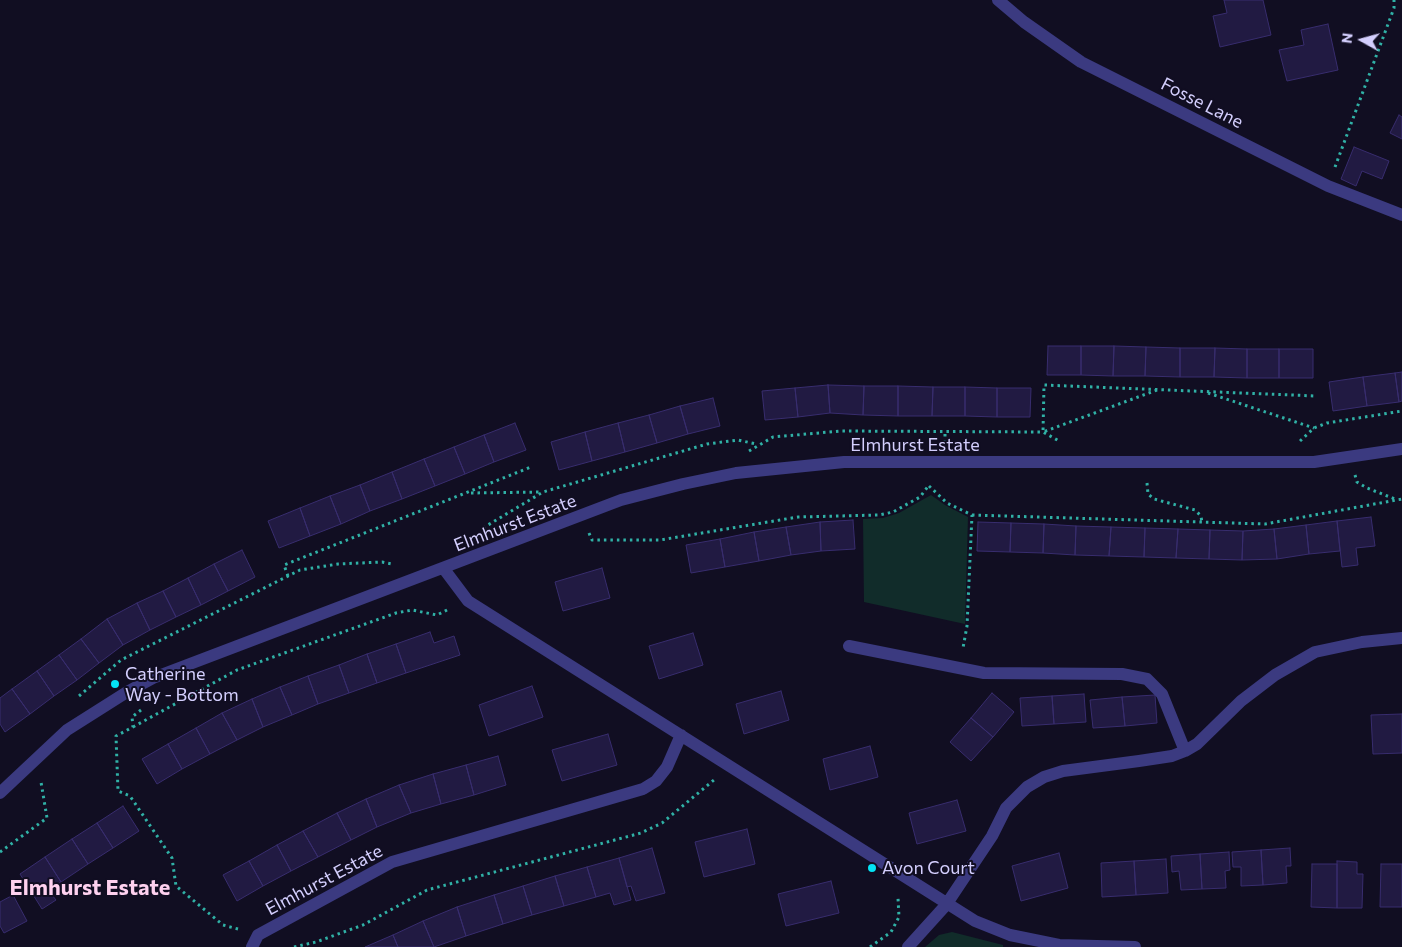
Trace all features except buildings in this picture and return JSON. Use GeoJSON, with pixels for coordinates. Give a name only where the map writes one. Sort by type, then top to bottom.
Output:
{"type":"FeatureCollection","features":[{"type":"Feature","properties":{"kind":"street","name":"Fosse Lane"},"geometry":{"type":"LineString","coordinates":[[998,0],[1024,22],[1081,62],[1328,186],[1402,216]]}},
{"type":"Feature","properties":{"kind":"street","name":"Elmhurst Estate"},"geometry":{"type":"LineString","coordinates":[[0,793],[67,730],[153,678],[233,646],[426,576],[621,500],[736,473],[844,462],[1287,463],[1314,462],[1402,449]]}},
{"type":"Feature","properties":{"kind":"street","name":"Elmhurst Estate"},"geometry":{"type":"LineString","coordinates":[[444,569],[468,601],[975,921],[1010,935],[1059,945],[1135,947]]}},
{"type":"Feature","properties":{"kind":"street"},"geometry":{"type":"LineString","coordinates":[[908,947],[946,904],[992,836],[1006,808],[1027,787],[1044,777],[1063,771],[1172,756],[1185,751],[1197,744],[1241,701],[1268,680],[1315,652],[1362,642],[1402,638]]}},
{"type":"Feature","properties":{"kind":"street"},"geometry":{"type":"LineString","coordinates":[[848,646],[984,673],[1122,674],[1147,679],[1162,694],[1185,751]]}},
{"type":"Feature","properties":{"kind":"street","name":"Elmhurst Estate"},"geometry":{"type":"LineString","coordinates":[[252,947],[258,935],[392,862],[643,789],[656,781],[667,766],[681,735]]}},
{"type":"Feature","properties":{"kind":"path"},"geometry":{"type":"LineString","coordinates":[[1328,186],[1394,8],[1394,0]]}},
{"type":"Feature","properties":{"kind":"path"},"geometry":{"type":"LineString","coordinates":[[1043,432],[1044,385],[1316,396]]}},
{"type":"Feature","properties":{"kind":"path"},"geometry":{"type":"LineString","coordinates":[[1043,432],[1157,390]]}},
{"type":"Feature","properties":{"kind":"path"},"geometry":{"type":"LineString","coordinates":[[1204,392],[1314,428]]}},
{"type":"Feature","properties":{"kind":"path"},"geometry":{"type":"LineString","coordinates":[[1287,463],[1299,442],[1314,428],[1327,422],[1402,411]]}},
{"type":"Feature","properties":{"kind":"path"},"geometry":{"type":"LineString","coordinates":[[736,473],[746,453],[773,437],[841,431],[1043,432],[1056,437],[1066,447],[1076,463]]}},
{"type":"Feature","properties":{"kind":"path"},"geometry":{"type":"LineString","coordinates":[[841,431],[842,437]]}},
{"type":"Feature","properties":{"kind":"path"},"geometry":{"type":"LineString","coordinates":[[945,431],[945,444]]}},
{"type":"Feature","properties":{"kind":"path"},"geometry":{"type":"LineString","coordinates":[[477,556],[480,530],[543,492],[707,444],[738,440],[757,445]]}},
{"type":"Feature","properties":{"kind":"path"},"geometry":{"type":"LineString","coordinates":[[1350,457],[1357,482],[1379,494],[1395,499]]}},
{"type":"Feature","properties":{"kind":"path"},"geometry":{"type":"LineString","coordinates":[[581,516],[592,540],[660,540],[798,517],[886,513],[920,497],[929,485],[928,462]]}},
{"type":"Feature","properties":{"kind":"path"},"geometry":{"type":"LineString","coordinates":[[1147,463],[1148,494],[1154,499],[1195,510],[1202,516],[1202,523]]}},
{"type":"Feature","properties":{"kind":"path"},"geometry":{"type":"LineString","coordinates":[[288,576],[284,565],[531,467]]}},
{"type":"Feature","properties":{"kind":"path"},"geometry":{"type":"LineString","coordinates":[[929,485],[947,503],[972,515],[1202,523],[1265,524],[1402,499]]}},
{"type":"Feature","properties":{"kind":"path"},"geometry":{"type":"LineString","coordinates":[[467,493],[543,492]]}},
{"type":"Feature","properties":{"kind":"path"},"geometry":{"type":"LineString","coordinates":[[966,626],[972,515]]}},
{"type":"Feature","properties":{"kind":"path"},"geometry":{"type":"LineString","coordinates":[[79,696],[121,660],[300,570],[328,565],[382,562],[402,566],[426,576]]}},
{"type":"Feature","properties":{"kind":"path"},"geometry":{"type":"LineString","coordinates":[[258,935],[223,925],[176,886],[172,858],[130,796],[118,791],[116,736],[237,670],[396,613],[412,610],[437,615],[468,601]]}},
{"type":"Feature","properties":{"kind":"path"},"geometry":{"type":"LineString","coordinates":[[132,717],[133,727]]}},
{"type":"Feature","properties":{"kind":"path"},"geometry":{"type":"LineString","coordinates":[[0,852],[47,818],[37,759]]}},
{"type":"Feature","properties":{"kind":"path"},"geometry":{"type":"LineString","coordinates":[[294,947],[316,942],[363,924],[428,890],[640,833],[662,822],[730,767]]}},
{"type":"Feature","properties":{"kind":"path"},"geometry":{"type":"LineString","coordinates":[[870,947],[891,932],[899,917],[899,904],[886,866]]}},
{"type":"Feature","properties":{"kind":"green space"},"geometry":{"type":"Polygon","coordinates":[[[931,495],[968,517],[965,624],[864,602],[863,519],[883,518],[899,513],[931,495]]]}},
{"type":"Feature","properties":{"kind":"green space"},"geometry":{"type":"Polygon","coordinates":[[[952,932],[1003,945],[1003,947],[925,947],[939,935],[952,932]]]}},
{"type":"Feature","properties":{"kind":"place","name":"Catherine Way - Bottom"},"geometry":{"type":"Point","coordinates":[115,684]}},
{"type":"Feature","properties":{"kind":"place","name":"Avon Court"},"geometry":{"type":"Point","coordinates":[872,868]}},
{"type":"Feature","properties":{"kind":"district","name":"Elmhurst Estate"},"geometry":{"type":"Point","coordinates":[90,888]}}]}
